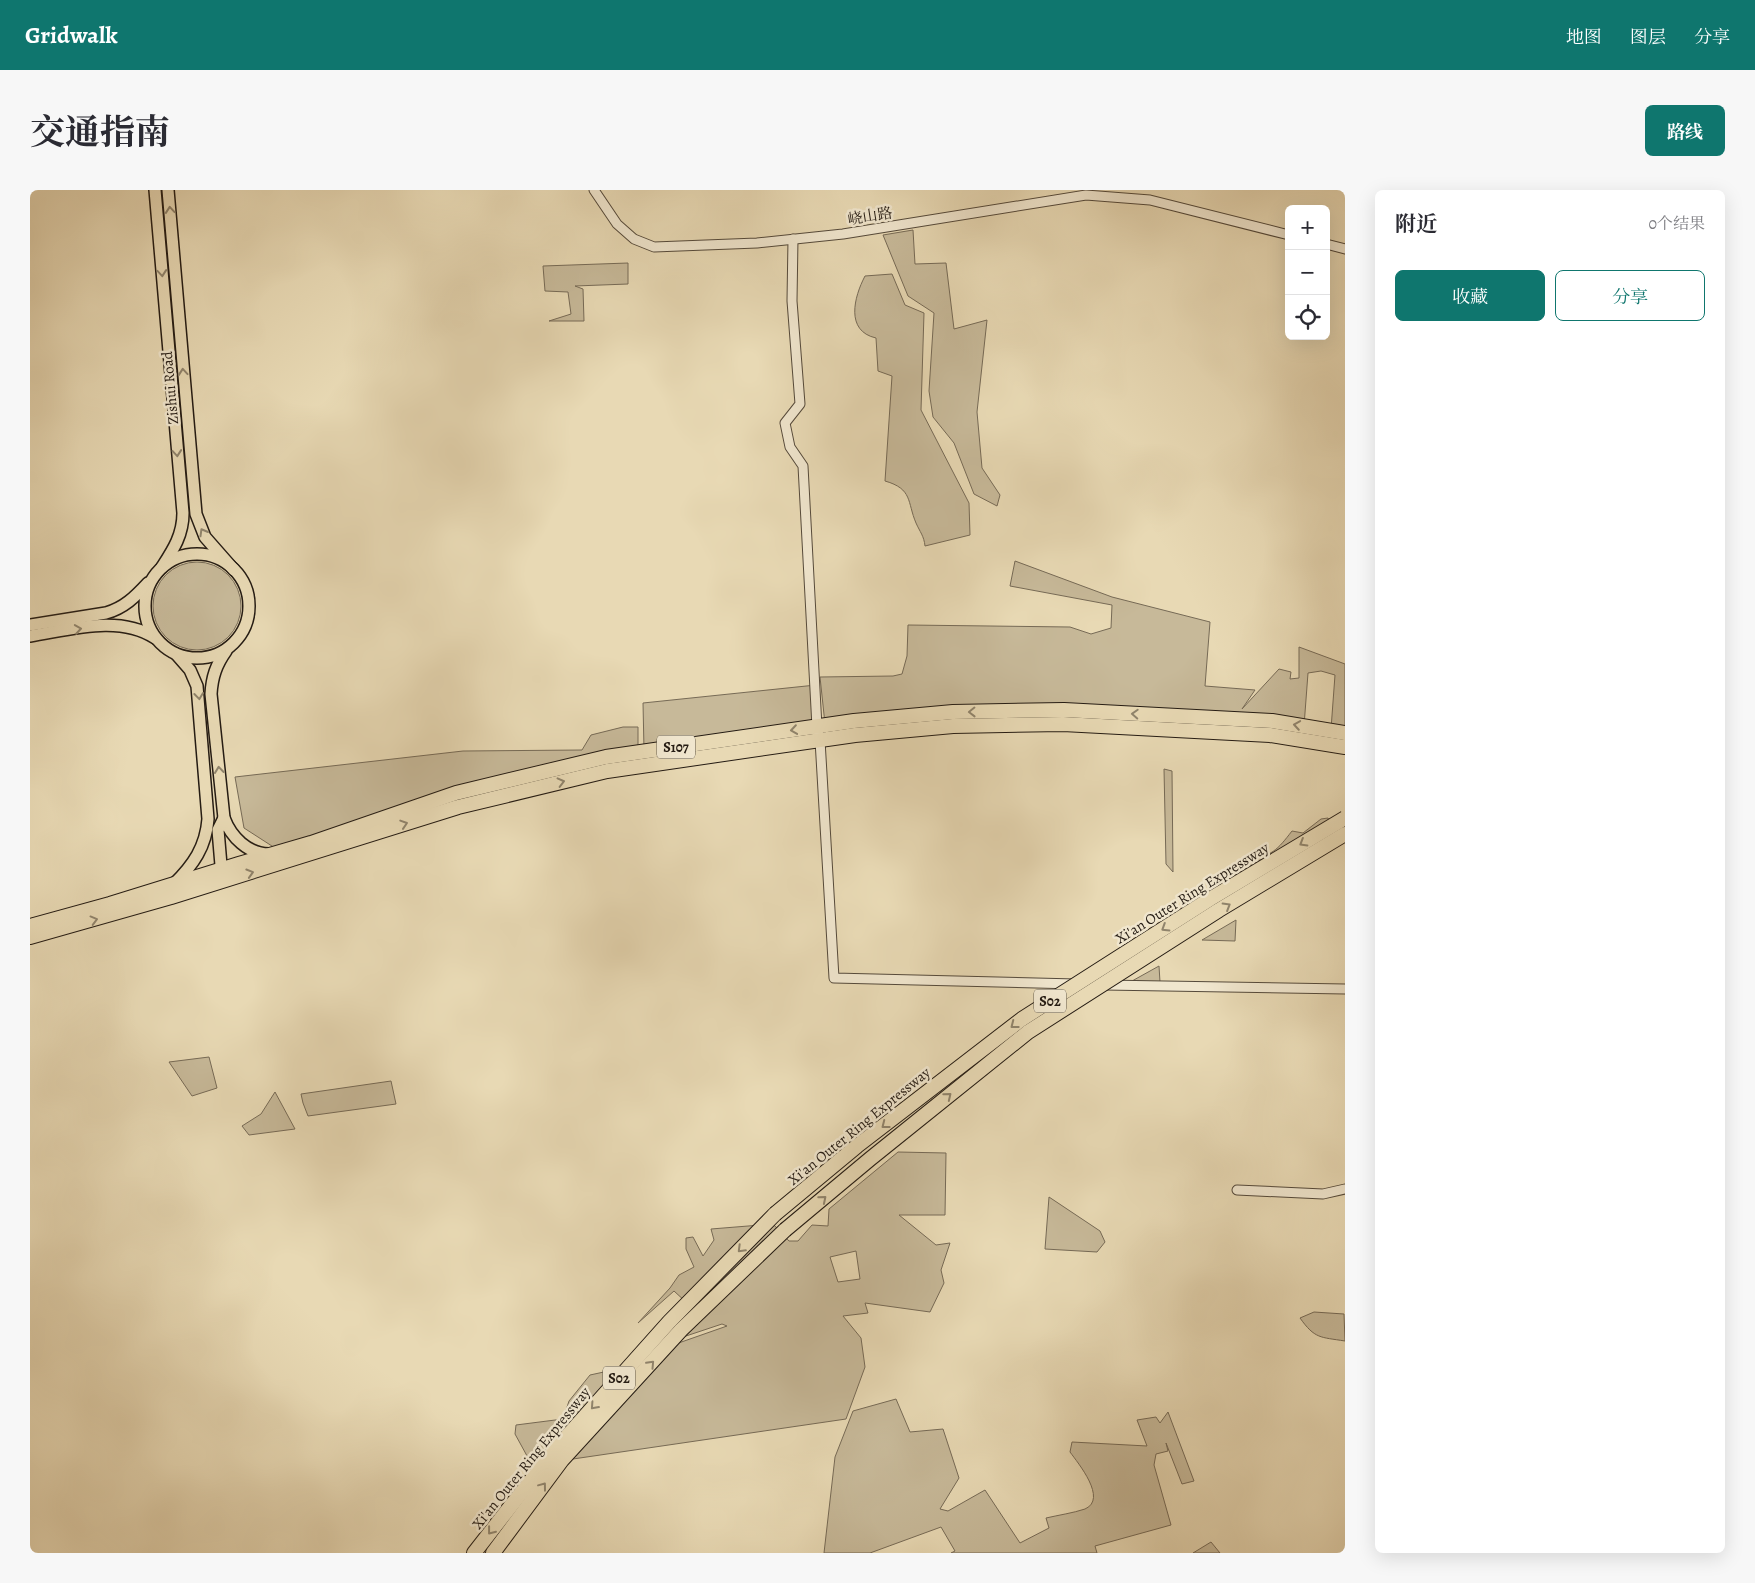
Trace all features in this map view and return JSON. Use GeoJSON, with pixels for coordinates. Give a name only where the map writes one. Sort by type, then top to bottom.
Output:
{"type":"FeatureCollection","features":[{"type":"Feature","properties":{"kind":"highway","name":"S107"},"geometry":{"type":"LineString","coordinates":[[30,926],[173,885],[222,875],[458,807],[607,771],[819,733],[953,712],[1064,710],[1272,721],[1345,733]]}},
{"type":"Feature","properties":{"kind":"highway","name":"S107"},"geometry":{"type":"LineString","coordinates":[[30,937],[120,913],[273,854],[311,843],[456,793],[606,757],[819,733],[855,735],[953,726],[1063,724],[1270,735],[1345,747]]}},
{"type":"Feature","properties":{"kind":"highway","name":"Xi'an Outer Ring Expressway"},"geometry":{"type":"LineString","coordinates":[[474,1553],[553,1452],[669,1322],[775,1214],[858,1146],[1022,1019],[1210,899],[1345,818]]}},
{"type":"Feature","properties":{"kind":"highway","name":"Xi'an Outer Ring Expressway"},"geometry":{"type":"LineString","coordinates":[[494,1553],[562,1460],[681,1330],[785,1230],[1028,1032],[1219,910],[1345,834]]}},
{"type":"Feature","properties":{"kind":"main road","name":"Zishui Road"},"geometry":{"type":"LineString","coordinates":[[155,190],[183,513],[180,537],[162,567]]}},
{"type":"Feature","properties":{"kind":"main road","name":"Zishui Road"},"geometry":{"type":"LineString","coordinates":[[168,190],[196,514],[205,537],[234,570]]}},
{"type":"Feature","properties":{"kind":"main road"},"geometry":{"type":"LineString","coordinates":[[30,625],[115,610],[131,600],[162,567],[176,558],[192,554],[209,555],[225,561],[246,586],[250,603],[248,620],[244,629],[240,637],[228,649],[216,667],[211,685],[224,818],[230,832],[243,845],[262,854],[273,854]]}},
{"type":"Feature","properties":{"kind":"main road"},"geometry":{"type":"LineString","coordinates":[[151,580],[146,596],[145,613],[150,630],[161,644]]}},
{"type":"Feature","properties":{"kind":"main road"},"geometry":{"type":"LineString","coordinates":[[30,636],[97,626],[116,625],[136,629],[146,633],[176,654],[190,670],[197,686],[208,820],[206,837],[198,856],[173,885]]}},
{"type":"Feature","properties":{"kind":"main road"},"geometry":{"type":"LineString","coordinates":[[176,654],[202,658],[211,657],[228,649]]}},
{"type":"Feature","properties":{"kind":"main road"},"geometry":{"type":"LineString","coordinates":[[222,875],[218,830],[224,818]]}},
{"type":"Feature","properties":{"kind":"main road"},"geometry":{"type":"LineString","coordinates":[[208,820],[218,830]]}},
{"type":"Feature","properties":{"kind":"street","name":"峣山路"},"geometry":{"type":"LineString","coordinates":[[594,190],[617,224],[634,239],[654,247],[757,243],[843,234],[1086,195],[1150,200],[1285,233]]}},
{"type":"Feature","properties":{"kind":"street"},"geometry":{"type":"LineString","coordinates":[[793,239],[792,301],[800,404],[785,423],[790,447],[803,466],[834,978],[1345,989]]}},
{"type":"Feature","properties":{"kind":"street"},"geometry":{"type":"LineString","coordinates":[[1330,245],[1345,249]]}},
{"type":"Feature","properties":{"kind":"street"},"geometry":{"type":"LineString","coordinates":[[1237,1190],[1324,1194],[1345,1189]]}},
{"type":"Feature","properties":{"kind":"shaded area"},"geometry":{"type":"Polygon","coordinates":[[[913,230],[915,264],[946,263],[954,329],[987,320],[977,412],[982,468],[1000,495],[997,506],[974,494],[954,443],[933,417],[929,391],[934,313],[908,296],[883,235],[913,230]]]}},
{"type":"Feature","properties":{"kind":"shaded area"},"geometry":{"type":"Polygon","coordinates":[[[628,263],[628,284],[575,286],[583,289],[584,321],[549,321],[571,314],[568,292],[545,291],[543,266],[628,263]]]}},
{"type":"Feature","properties":{"kind":"shaded area"},"geometry":{"type":"Polygon","coordinates":[[[892,274],[905,305],[924,313],[921,410],[969,503],[970,535],[925,546],[905,492],[894,484],[885,481],[892,376],[878,371],[876,338],[866,334],[856,321],[855,303],[865,276],[892,274]]]}},
{"type":"Feature","properties":{"kind":"shaded area"},"geometry":{"type":"Polygon","coordinates":[[[1015,561],[1112,597],[1210,622],[1205,686],[1255,690],[1242,709],[1279,669],[1291,672],[1290,679],[1299,678],[1299,647],[1345,664],[1345,731],[1331,729],[1335,675],[1321,671],[1308,673],[1304,726],[1065,711],[825,724],[820,677],[893,676],[902,674],[907,656],[908,625],[1070,627],[1091,634],[1111,628],[1112,605],[1010,586],[1015,561]]]}},
{"type":"Feature","properties":{"kind":"shaded area"},"geometry":{"type":"Polygon","coordinates":[[[197,562],[214,566],[228,575],[237,589],[241,606],[237,623],[228,637],[214,646],[197,650],[180,646],[166,637],[157,623],[153,606],[157,589],[166,575],[180,566],[197,562]]]}},
{"type":"Feature","properties":{"kind":"shaded area"},"geometry":{"type":"Polygon","coordinates":[[[816,685],[818,725],[644,750],[643,703],[816,685]]]}},
{"type":"Feature","properties":{"kind":"shaded area"},"geometry":{"type":"Polygon","coordinates":[[[623,727],[638,727],[638,751],[275,848],[244,828],[235,777],[463,751],[582,750],[591,735],[623,727]]]}},
{"type":"Feature","properties":{"kind":"shaded area"},"geometry":{"type":"Polygon","coordinates":[[[1164,769],[1172,771],[1173,872],[1166,864],[1164,769]]]}},
{"type":"Feature","properties":{"kind":"shaded area"},"geometry":{"type":"Polygon","coordinates":[[[1328,818],[1329,820],[1243,875],[1242,866],[1247,858],[1268,854],[1278,847],[1292,831],[1303,833],[1321,819],[1328,818]]]}},
{"type":"Feature","properties":{"kind":"shaded area"},"geometry":{"type":"Polygon","coordinates":[[[1236,920],[1235,941],[1202,940],[1236,920]]]}},
{"type":"Feature","properties":{"kind":"shaded area"},"geometry":{"type":"Polygon","coordinates":[[[1159,966],[1160,982],[1132,981],[1159,966]]]}},
{"type":"Feature","properties":{"kind":"shaded area"},"geometry":{"type":"Polygon","coordinates":[[[209,1057],[217,1088],[192,1096],[169,1062],[209,1057]]]}},
{"type":"Feature","properties":{"kind":"shaded area"},"geometry":{"type":"Polygon","coordinates":[[[391,1081],[396,1104],[308,1116],[301,1094],[391,1081]]]}},
{"type":"Feature","properties":{"kind":"shaded area"},"geometry":{"type":"Polygon","coordinates":[[[275,1092],[295,1129],[249,1135],[242,1126],[261,1114],[275,1092]]]}},
{"type":"Feature","properties":{"kind":"shaded area"},"geometry":{"type":"Polygon","coordinates":[[[898,1152],[946,1153],[945,1215],[899,1215],[936,1245],[950,1243],[941,1270],[944,1283],[930,1312],[865,1303],[868,1313],[843,1316],[861,1338],[865,1367],[846,1419],[532,1465],[515,1434],[516,1425],[563,1419],[569,1401],[590,1375],[613,1370],[632,1388],[670,1346],[727,1326],[722,1324],[677,1339],[699,1314],[674,1291],[638,1323],[670,1288],[679,1275],[694,1267],[686,1249],[686,1238],[693,1237],[703,1256],[714,1240],[711,1229],[773,1224],[789,1241],[798,1241],[812,1225],[828,1226],[829,1209],[898,1152]],[[856,1251],[830,1257],[838,1282],[860,1279],[856,1251]]]}},
{"type":"Feature","properties":{"kind":"shaded area"},"geometry":{"type":"Polygon","coordinates":[[[1049,1197],[1100,1231],[1105,1242],[1097,1252],[1045,1249],[1049,1197]]]}},
{"type":"Feature","properties":{"kind":"shaded area"},"geometry":{"type":"Polygon","coordinates":[[[1314,1312],[1344,1314],[1345,1341],[1324,1338],[1310,1330],[1300,1318],[1314,1312]]]}},
{"type":"Feature","properties":{"kind":"shaded area"},"geometry":{"type":"Polygon","coordinates":[[[896,1399],[910,1432],[943,1429],[959,1478],[940,1509],[948,1511],[985,1490],[1020,1543],[1049,1528],[1046,1518],[1085,1509],[1091,1504],[1093,1497],[1092,1489],[1084,1472],[1070,1452],[1072,1442],[1147,1446],[1137,1420],[1156,1417],[1160,1423],[1168,1412],[1194,1481],[1182,1484],[1166,1443],[1168,1451],[1156,1454],[1154,1465],[1171,1525],[1095,1546],[1097,1553],[951,1553],[955,1551],[941,1527],[870,1553],[824,1553],[835,1457],[853,1411],[896,1399]]]}},
{"type":"Feature","properties":{"kind":"shaded area"},"geometry":{"type":"Polygon","coordinates":[[[1211,1542],[1220,1553],[1193,1553],[1211,1542]]]}}]}
